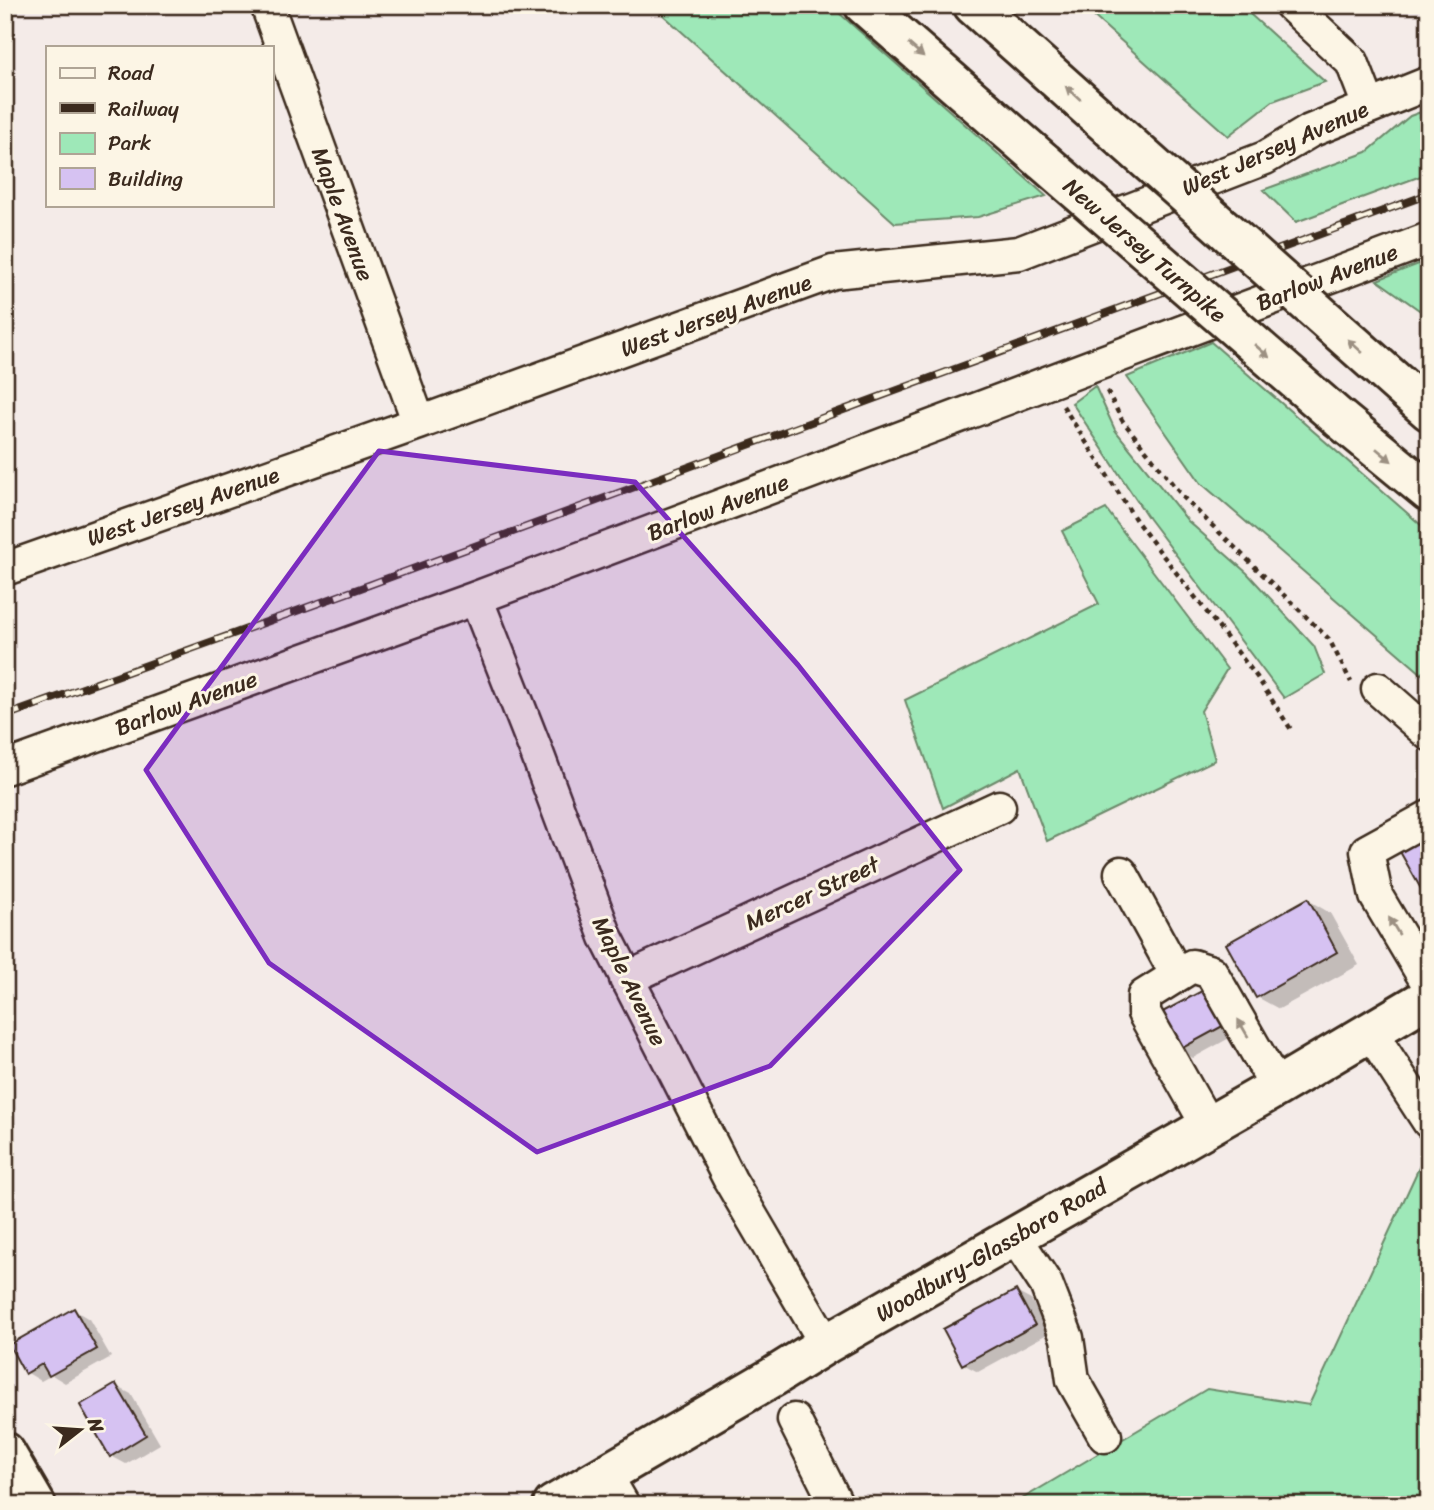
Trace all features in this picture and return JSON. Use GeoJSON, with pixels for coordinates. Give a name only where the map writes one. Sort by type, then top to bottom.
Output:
{"type":"FeatureCollection","features":[{"type":"Feature","properties":{"kind":"main road","name":"New Jersey Turnpike"},"geometry":{"type":"LineString","coordinates":[[864,5],[1340,419],[1429,492]]}},
{"type":"Feature","properties":{"kind":"main road"},"geometry":{"type":"LineString","coordinates":[[973,5],[1417,401]]}},
{"type":"Feature","properties":{"kind":"main road","name":"Woodbury-Glassboro Road"},"geometry":{"type":"LineString","coordinates":[[553,1505],[614,1490],[773,1377],[826,1343],[1278,1087],[1429,997]]}},
{"type":"Feature","properties":{"kind":"main road"},"geometry":{"type":"LineString","coordinates":[[5,1452],[36,1505]]}},
{"type":"Feature","properties":{"kind":"street","name":"Maple Avenue"},"geometry":{"type":"LineString","coordinates":[[267,5],[419,423]]}},
{"type":"Feature","properties":{"kind":"street"},"geometry":{"type":"LineString","coordinates":[[1291,5],[1352,62],[1370,106]]}},
{"type":"Feature","properties":{"kind":"street","name":"West Jersey Avenue"},"geometry":{"type":"LineString","coordinates":[[7,561],[419,423],[834,272],[1019,253],[1265,158],[1310,131],[1429,83]]}},
{"type":"Feature","properties":{"kind":"street","name":"Barlow Avenue"},"geometry":{"type":"LineString","coordinates":[[5,768],[476,598],[1429,239]]}},
{"type":"Feature","properties":{"kind":"street","name":"Maple Avenue"},"geometry":{"type":"LineString","coordinates":[[476,598],[606,937],[730,1180],[826,1343]]}},
{"type":"Feature","properties":{"kind":"street"},"geometry":{"type":"LineString","coordinates":[[1366,688],[1429,734]]}},
{"type":"Feature","properties":{"kind":"street","name":"Mercer Street"},"geometry":{"type":"LineString","coordinates":[[626,979],[999,807]]}},
{"type":"Feature","properties":{"kind":"street"},"geometry":{"type":"LineString","coordinates":[[1429,817],[1367,851],[1376,896],[1429,985]]}},
{"type":"Feature","properties":{"kind":"street"},"geometry":{"type":"LineString","coordinates":[[1121,873],[1177,975]]}},
{"type":"Feature","properties":{"kind":"street"},"geometry":{"type":"LineString","coordinates":[[1208,1126],[1144,1013],[1144,996],[1192,966],[1211,972],[1278,1087]]}},
{"type":"Feature","properties":{"kind":"street"},"geometry":{"type":"LineString","coordinates":[[1370,1031],[1429,1122]]}},
{"type":"Feature","properties":{"kind":"street"},"geometry":{"type":"LineString","coordinates":[[1015,1237],[1046,1284],[1067,1338],[1073,1380],[1105,1436]]}},
{"type":"Feature","properties":{"kind":"street"},"geometry":{"type":"LineString","coordinates":[[794,1420],[836,1505]]}},
{"type":"Feature","properties":{"kind":"path"},"geometry":{"type":"LineString","coordinates":[[1094,365],[1122,420],[1183,497],[1329,639],[1366,688]]}},
{"type":"Feature","properties":{"kind":"path"},"geometry":{"type":"LineString","coordinates":[[1049,382],[1137,523],[1257,677],[1292,731]]}},
{"type":"Feature","properties":{"kind":"highlighted area"},"geometry":{"type":"Polygon","coordinates":[[[379,451],[635,482],[798,665],[960,870],[770,1066],[537,1152],[269,963],[146,770],[379,451]]]}},
{"type":"Feature","properties":{"kind":"green space"},"geometry":{"type":"Polygon","coordinates":[[[652,5],[830,5],[1046,196],[978,217],[895,223],[652,5]]]}},
{"type":"Feature","properties":{"kind":"green space"},"geometry":{"type":"Polygon","coordinates":[[[1081,5],[1240,5],[1325,82],[1273,101],[1228,136],[1081,5]]]}},
{"type":"Feature","properties":{"kind":"green space"},"geometry":{"type":"Polygon","coordinates":[[[1429,109],[1429,173],[1296,222],[1263,190],[1367,152],[1410,116],[1429,109]]]}},
{"type":"Feature","properties":{"kind":"green space"},"geometry":{"type":"Polygon","coordinates":[[[1429,260],[1429,317],[1377,280],[1429,260]]]}},
{"type":"Feature","properties":{"kind":"green space"},"geometry":{"type":"Polygon","coordinates":[[[1211,342],[1429,532],[1429,680],[1201,483],[1127,377],[1211,342]]]}},
{"type":"Feature","properties":{"kind":"green space"},"geometry":{"type":"Polygon","coordinates":[[[1095,386],[1115,430],[1188,521],[1247,573],[1314,646],[1325,674],[1284,698],[1149,519],[1072,403],[1095,386]]]}},
{"type":"Feature","properties":{"kind":"green space"},"geometry":{"type":"Polygon","coordinates":[[[1106,509],[1227,669],[1201,711],[1215,760],[1047,841],[1020,768],[943,808],[905,700],[1099,604],[1062,531],[1106,509]]]}},
{"type":"Feature","properties":{"kind":"green space"},"geometry":{"type":"Polygon","coordinates":[[[1429,1146],[1429,1505],[1012,1505],[1207,1389],[1309,1405],[1429,1146]]]}},
{"type":"Feature","properties":{"kind":"building"},"geometry":{"type":"Polygon","coordinates":[[[1429,834],[1429,903],[1399,850],[1429,834]]]}},
{"type":"Feature","properties":{"kind":"building"},"geometry":{"type":"Polygon","coordinates":[[[1308,898],[1337,952],[1256,998],[1226,944],[1308,898]]]}},
{"type":"Feature","properties":{"kind":"building"},"geometry":{"type":"Polygon","coordinates":[[[1211,986],[1230,1022],[1177,1051],[1157,1015],[1211,986]]]}},
{"type":"Feature","properties":{"kind":"building"},"geometry":{"type":"Polygon","coordinates":[[[1016,1290],[1035,1325],[962,1365],[943,1329],[1016,1290]]]}},
{"type":"Feature","properties":{"kind":"building"},"geometry":{"type":"Polygon","coordinates":[[[74,1308],[97,1349],[49,1376],[42,1364],[25,1374],[9,1345],[74,1308]]]}},
{"type":"Feature","properties":{"kind":"building"},"geometry":{"type":"Polygon","coordinates":[[[116,1384],[146,1435],[110,1457],[80,1405],[116,1384]]]}},
{"type":"Feature","properties":{"kind":"railway"},"geometry":{"type":"LineString","coordinates":[[5,716],[369,585],[1429,194]]}}]}
